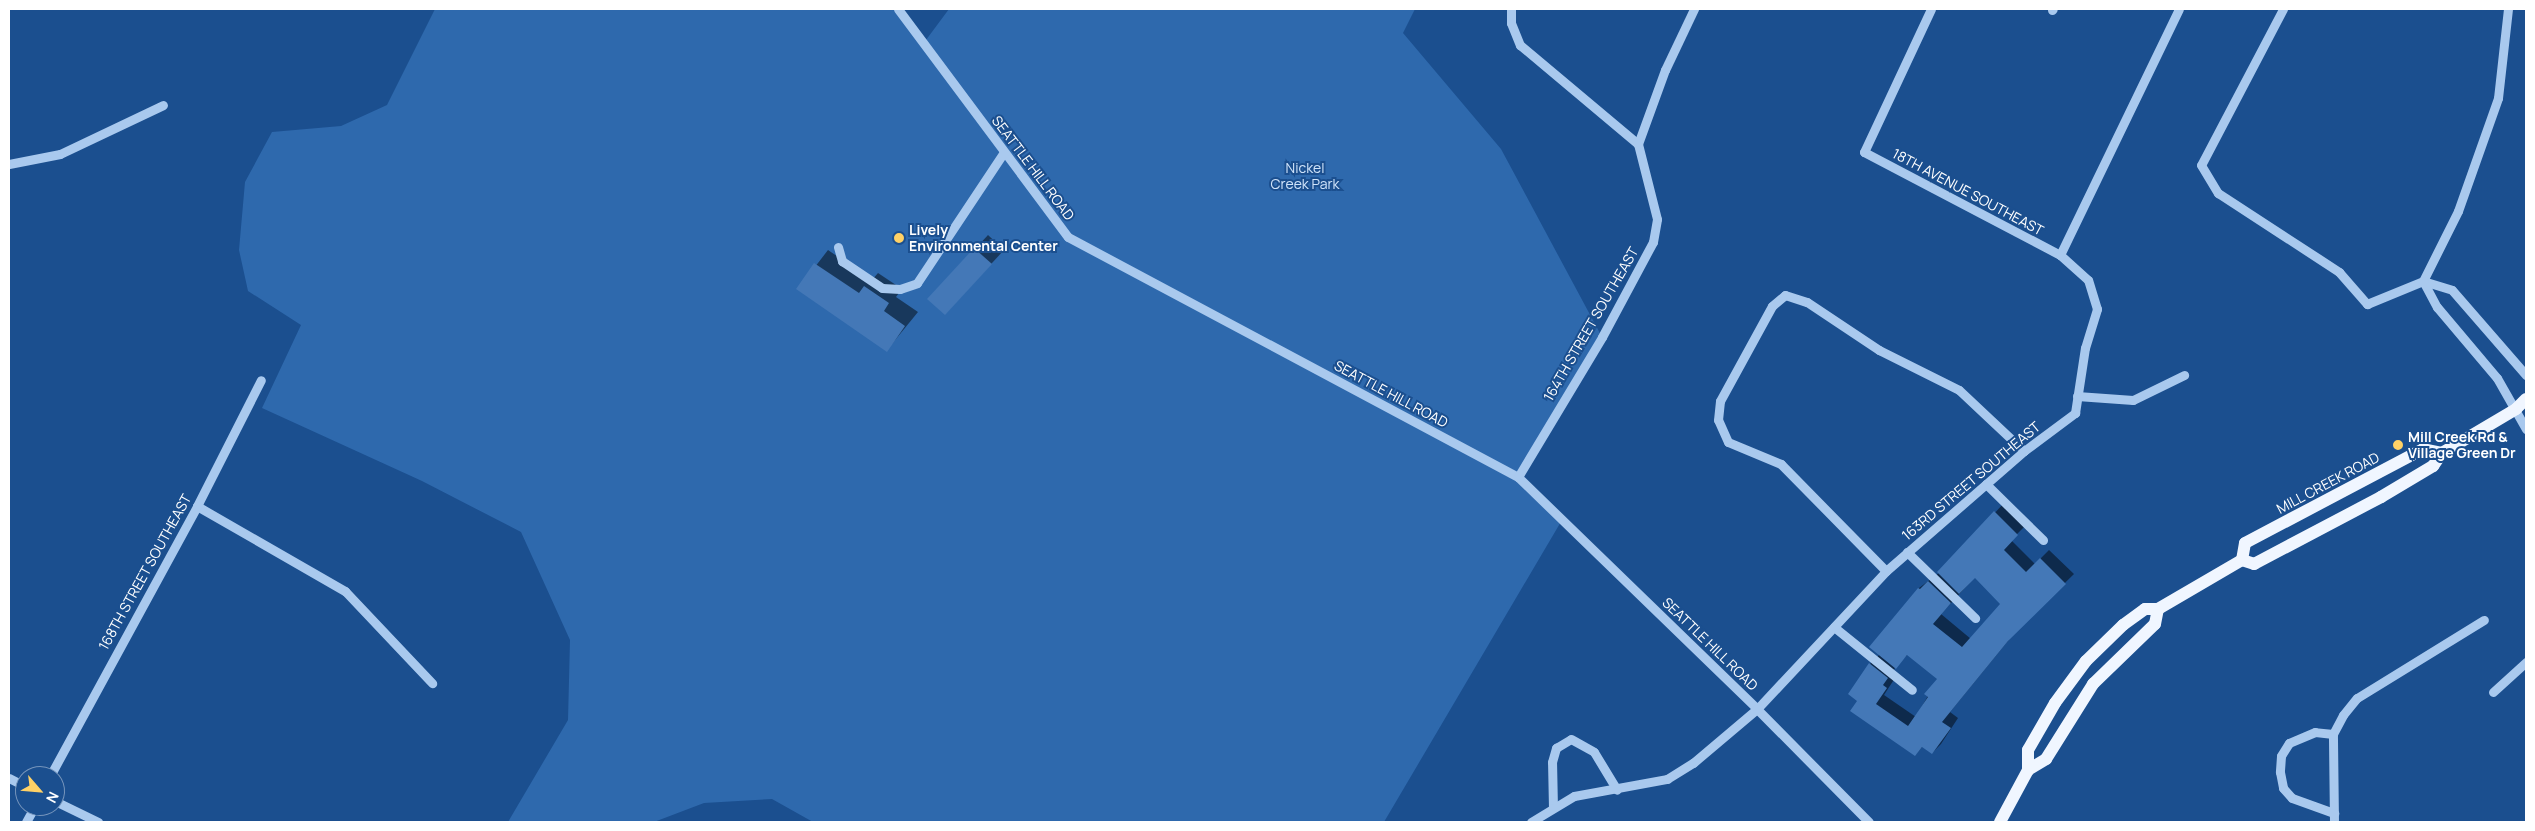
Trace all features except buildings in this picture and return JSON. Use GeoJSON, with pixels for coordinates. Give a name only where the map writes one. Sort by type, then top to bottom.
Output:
{"type":"FeatureCollection","features":[{"type":"Feature","properties":{"kind":"main road"},"geometry":{"type":"LineString","coordinates":[[2000,822],[2028,770],[2028,750],[2040,726],[2086,661],[2145,609],[2158,609],[2242,560],[2254,564],[2381,498],[2433,466],[2442,453],[2516,409],[2526,400]]}},
{"type":"Feature","properties":{"kind":"main road","name":"MILL CREEK ROAD"},"geometry":{"type":"LineString","coordinates":[[2242,560],[2245,543],[2423,449],[2442,453]]}},
{"type":"Feature","properties":{"kind":"main road"},"geometry":{"type":"LineString","coordinates":[[2028,770],[2046,759],[2093,684],[2155,624],[2158,609]]}},
{"type":"Feature","properties":{"kind":"street","name":"SEATTLE HILL ROAD"},"geometry":{"type":"LineString","coordinates":[[898,9],[1068,238],[1518,477],[1757,709],[1869,822]]}},
{"type":"Feature","properties":{"kind":"street"},"geometry":{"type":"LineString","coordinates":[[1511,9],[1511,23],[1520,44],[1638,144],[1665,70],[1694,9]]}},
{"type":"Feature","properties":{"kind":"street","name":"18TH AVENUE SOUTHEAST"},"geometry":{"type":"LineString","coordinates":[[1930,9],[1864,152],[2060,255]]}},
{"type":"Feature","properties":{"kind":"street"},"geometry":{"type":"LineString","coordinates":[[2060,255],[2180,9]]}},
{"type":"Feature","properties":{"kind":"street"},"geometry":{"type":"LineString","coordinates":[[2283,9],[2201,165],[2218,192],[2339,272],[2367,304],[2424,281],[2452,290],[2526,375]]}},
{"type":"Feature","properties":{"kind":"street"},"geometry":{"type":"LineString","coordinates":[[2424,281],[2458,211],[2498,98],[2508,9]]}},
{"type":"Feature","properties":{"kind":"street"},"geometry":{"type":"LineString","coordinates":[[9,164],[60,154],[163,105]]}},
{"type":"Feature","properties":{"kind":"street","name":"164TH STREET SOUTHEAST"},"geometry":{"type":"LineString","coordinates":[[1518,477],[1602,337],[1653,242],[1657,219],[1638,144]]}},
{"type":"Feature","properties":{"kind":"street"},"geometry":{"type":"LineString","coordinates":[[838,247],[842,261],[882,288],[900,289],[917,283],[1004,152]]}},
{"type":"Feature","properties":{"kind":"street","name":"163RD STREET SOUTHEAST"},"geometry":{"type":"LineString","coordinates":[[1531,822],[1574,796],[1617,790],[1667,779],[1693,763],[1757,709],[1886,571],[2024,451],[2075,413],[2085,348],[2097,309],[2088,280],[2060,255]]}},
{"type":"Feature","properties":{"kind":"street"},"geometry":{"type":"LineString","coordinates":[[2424,281],[2437,307],[2497,378],[2526,429]]}},
{"type":"Feature","properties":{"kind":"street"},"geometry":{"type":"LineString","coordinates":[[1886,571],[1781,464],[1728,442],[1718,420],[1725,392],[1772,306],[1785,295],[1807,302],[1879,350],[1959,390],[2024,451]]}},
{"type":"Feature","properties":{"kind":"street"},"geometry":{"type":"LineString","coordinates":[[2077,396],[2133,400],[2184,375]]}},
{"type":"Feature","properties":{"kind":"street","name":"168TH STREET SOUTHEAST"},"geometry":{"type":"LineString","coordinates":[[55,766],[197,506],[261,380]]}},
{"type":"Feature","properties":{"kind":"street"},"geometry":{"type":"LineString","coordinates":[[1986,484],[2043,540]]}},
{"type":"Feature","properties":{"kind":"street"},"geometry":{"type":"LineString","coordinates":[[197,506],[345,591],[432,683]]}},
{"type":"Feature","properties":{"kind":"street"},"geometry":{"type":"LineString","coordinates":[[1907,552],[1975,618]]}},
{"type":"Feature","properties":{"kind":"street"},"geometry":{"type":"LineString","coordinates":[[2333,734],[2315,732],[2289,742],[2281,756],[2280,772],[2283,788],[2292,798],[2334,818],[2333,734],[2357,698],[2484,620]]}},
{"type":"Feature","properties":{"kind":"street"},"geometry":{"type":"LineString","coordinates":[[1834,627],[1912,690]]}},
{"type":"Feature","properties":{"kind":"street"},"geometry":{"type":"LineString","coordinates":[[2493,692],[2526,662]]}},
{"type":"Feature","properties":{"kind":"street"},"geometry":{"type":"LineString","coordinates":[[1553,808],[1552,762],[1556,748],[1571,739],[1594,752],[1617,790]]}},
{"type":"Feature","properties":{"kind":"street"},"geometry":{"type":"LineString","coordinates":[[65,806],[98,822]]}},
{"type":"Feature","properties":{"kind":"green space","name":"Nickel Creek Park"},"geometry":{"type":"Polygon","coordinates":[[[435,9],[898,9],[923,44],[949,9],[1415,9],[1403,33],[1501,149],[1602,337],[1518,477],[1562,520],[1384,822],[813,822],[772,799],[704,803],[654,822],[508,822],[568,720],[570,640],[521,532],[422,481],[262,408],[301,325],[248,291],[239,250],[245,182],[272,132],[341,126],[387,105],[435,9]]]}},
{"type":"Feature","properties":{"kind":"place","name":"Lively Environmental Center"},"geometry":{"type":"Point","coordinates":[899,238]}},
{"type":"Feature","properties":{"kind":"place","name":"Mill Creek Rd & Village Green Dr"},"geometry":{"type":"Point","coordinates":[2398,445]}}]}
